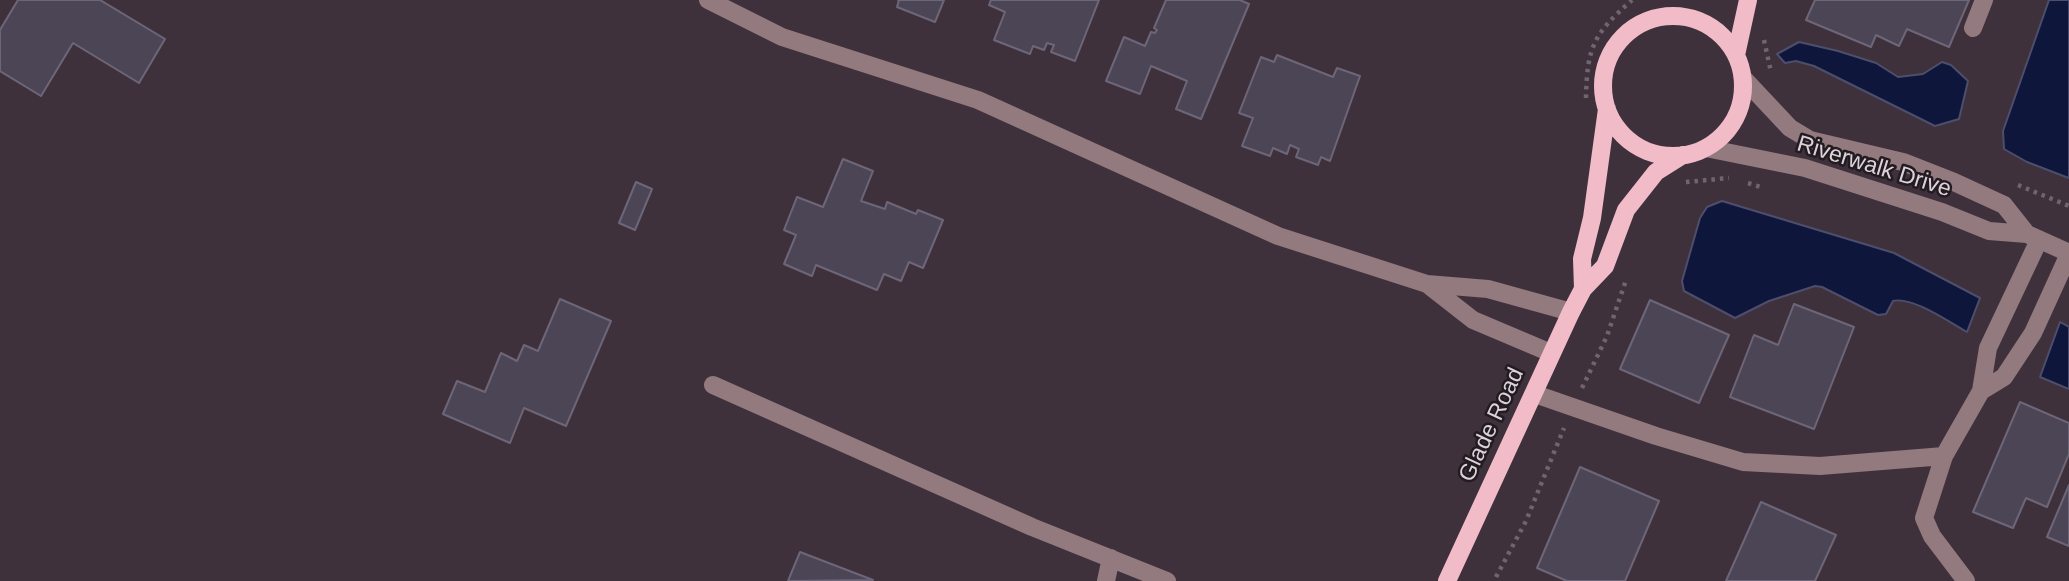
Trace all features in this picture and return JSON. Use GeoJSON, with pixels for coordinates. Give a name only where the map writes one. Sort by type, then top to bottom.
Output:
{"type":"FeatureCollection","features":[{"type":"Feature","properties":{"kind":"main road","name":"Glade Road"},"geometry":{"type":"LineString","coordinates":[[1659,17],[1683,0]]}},
{"type":"Feature","properties":{"kind":"main road","name":"Glade Road"},"geometry":{"type":"LineString","coordinates":[[1736,55],[1748,0]]}},
{"type":"Feature","properties":{"kind":"main road","name":"Glade Road"},"geometry":{"type":"LineString","coordinates":[[1671,15],[1696,18],[1715,28],[1731,44],[1736,55],[1741,64],[1743,78],[1740,108],[1730,128],[1714,144],[1694,154],[1672,157],[1650,153],[1628,141],[1612,123],[1603,100],[1603,75],[1611,52],[1626,32],[1647,19],[1671,15]]}},
{"type":"Feature","properties":{"kind":"main road","name":"Glade Road"},"geometry":{"type":"LineString","coordinates":[[1583,289],[1582,259],[1592,218],[1607,109]]}},
{"type":"Feature","properties":{"kind":"main road","name":"Glade Road"},"geometry":{"type":"LineString","coordinates":[[1447,581],[1571,312],[1583,289],[1605,266],[1626,210],[1656,172],[1683,155]]}},
{"type":"Feature","properties":{"kind":"street"},"geometry":{"type":"LineString","coordinates":[[708,0],[782,37],[978,100],[1278,236],[1427,284],[1488,289],[1571,312]]}},
{"type":"Feature","properties":{"kind":"street"},"geometry":{"type":"LineString","coordinates":[[1973,28],[1984,0]]}},
{"type":"Feature","properties":{"kind":"street","name":"Riverwalk Drive"},"geometry":{"type":"LineString","coordinates":[[1743,78],[1790,128],[1810,140],[1903,162],[1954,182],[2004,205],[2033,237]]}},
{"type":"Feature","properties":{"kind":"street","name":"Riverwalk Drive"},"geometry":{"type":"LineString","coordinates":[[1706,148],[1805,168],[1942,212],[1989,231],[2033,237],[2069,253]]}},
{"type":"Feature","properties":{"kind":"street"},"geometry":{"type":"LineString","coordinates":[[1965,581],[1932,536],[1924,518],[1944,456],[1981,391],[1988,348],[2033,237]]}},
{"type":"Feature","properties":{"kind":"street"},"geometry":{"type":"LineString","coordinates":[[1981,391],[2004,377],[2033,333],[2069,253]]}},
{"type":"Feature","properties":{"kind":"street"},"geometry":{"type":"LineString","coordinates":[[1427,284],[1473,320],[1551,353]]}},
{"type":"Feature","properties":{"kind":"street"},"geometry":{"type":"LineString","coordinates":[[713,385],[1032,527],[1167,581]]}},
{"type":"Feature","properties":{"kind":"street"},"geometry":{"type":"LineString","coordinates":[[1535,394],[1656,436],[1743,462],[1820,466],[1944,456]]}},
{"type":"Feature","properties":{"kind":"street"},"geometry":{"type":"LineString","coordinates":[[1105,581],[1111,558]]}},
{"type":"Feature","properties":{"kind":"path"},"geometry":{"type":"LineString","coordinates":[[1585,109],[1586,74],[1594,43],[1604,25],[1632,0]]}},
{"type":"Feature","properties":{"kind":"path"},"geometry":{"type":"LineString","coordinates":[[1763,34],[1773,78]]}},
{"type":"Feature","properties":{"kind":"path"},"geometry":{"type":"LineString","coordinates":[[1676,183],[1731,178]]}},
{"type":"Feature","properties":{"kind":"path"},"geometry":{"type":"LineString","coordinates":[[1742,181],[1764,188]]}},
{"type":"Feature","properties":{"kind":"path"},"geometry":{"type":"LineString","coordinates":[[1496,577],[1526,521],[1572,407],[1607,336],[1629,272]]}},
{"type":"Feature","properties":{"kind":"water"},"geometry":{"type":"Polygon","coordinates":[[[2049,0],[2069,0],[2069,178],[2027,162],[2004,149],[2003,131],[2049,0]]]}},
{"type":"Feature","properties":{"kind":"water"},"geometry":{"type":"Polygon","coordinates":[[[1799,42],[1876,63],[1898,77],[1923,74],[1942,62],[1951,65],[1968,81],[1959,119],[1935,126],[1814,66],[1796,61],[1785,63],[1777,54],[1799,42]]]}},
{"type":"Feature","properties":{"kind":"water"},"geometry":{"type":"Polygon","coordinates":[[[1722,201],[1894,253],[1980,298],[1967,332],[1910,302],[1893,301],[1886,314],[1878,315],[1822,287],[1815,286],[1769,301],[1735,318],[1684,291],[1682,281],[1700,218],[1707,207],[1722,201]]]}},
{"type":"Feature","properties":{"kind":"water"},"geometry":{"type":"Polygon","coordinates":[[[2060,322],[2069,327],[2069,389],[2040,377],[2060,322]]]}},
{"type":"Feature","properties":{"kind":"building"},"geometry":{"type":"Polygon","coordinates":[[[18,0],[100,0],[165,39],[139,83],[73,43],[41,96],[0,71],[0,30],[18,0]]]}},
{"type":"Feature","properties":{"kind":"building"},"geometry":{"type":"Polygon","coordinates":[[[899,0],[944,0],[935,22],[897,7],[899,0]]]}},
{"type":"Feature","properties":{"kind":"building"},"geometry":{"type":"Polygon","coordinates":[[[991,0],[1099,0],[1075,61],[1051,52],[1054,45],[1047,43],[1044,50],[1033,46],[1030,54],[994,40],[1005,12],[989,5],[991,0]]]}},
{"type":"Feature","properties":{"kind":"building"},"geometry":{"type":"Polygon","coordinates":[[[1166,0],[1240,0],[1249,4],[1201,119],[1176,109],[1187,81],[1151,66],[1140,94],[1106,81],[1124,37],[1145,46],[1151,32],[1155,33],[1157,30],[1154,28],[1166,0]]]}},
{"type":"Feature","properties":{"kind":"building"},"geometry":{"type":"Polygon","coordinates":[[[1815,0],[1969,0],[1949,47],[1907,29],[1899,46],[1876,35],[1871,47],[1806,20],[1815,0]]]}},
{"type":"Feature","properties":{"kind":"building"},"geometry":{"type":"Polygon","coordinates":[[[1277,55],[1333,77],[1337,68],[1360,76],[1330,161],[1321,157],[1318,165],[1296,157],[1299,149],[1290,145],[1287,154],[1273,148],[1270,156],[1242,146],[1253,118],[1239,113],[1261,57],[1274,62],[1277,55]]]}},
{"type":"Feature","properties":{"kind":"building"},"geometry":{"type":"Polygon","coordinates":[[[843,159],[873,171],[861,201],[885,209],[887,202],[916,214],[918,210],[943,220],[923,268],[909,262],[901,281],[884,274],[877,290],[816,265],[812,276],[784,264],[796,235],[784,230],[797,197],[823,207],[843,159]]]}},
{"type":"Feature","properties":{"kind":"building"},"geometry":{"type":"Polygon","coordinates":[[[636,182],[652,189],[635,230],[619,223],[636,182]]]}},
{"type":"Feature","properties":{"kind":"building"},"geometry":{"type":"Polygon","coordinates":[[[560,299],[611,321],[566,426],[524,408],[510,443],[443,414],[457,381],[485,392],[501,353],[517,361],[524,345],[538,351],[560,299]]]}},
{"type":"Feature","properties":{"kind":"building"},"geometry":{"type":"Polygon","coordinates":[[[1650,300],[1729,335],[1699,403],[1620,369],[1650,300]]]}},
{"type":"Feature","properties":{"kind":"building"},"geometry":{"type":"Polygon","coordinates":[[[1794,304],[1854,327],[1814,429],[1730,397],[1754,335],[1778,345],[1794,304]]]}},
{"type":"Feature","properties":{"kind":"building"},"geometry":{"type":"Polygon","coordinates":[[[2020,402],[2069,423],[2069,454],[2047,507],[2026,498],[2013,528],[1973,512],[2020,402]]]}},
{"type":"Feature","properties":{"kind":"building"},"geometry":{"type":"Polygon","coordinates":[[[1580,467],[1659,501],[1625,581],[1567,581],[1537,568],[1580,467]]]}},
{"type":"Feature","properties":{"kind":"building"},"geometry":{"type":"Polygon","coordinates":[[[2069,485],[2069,546],[2047,537],[2069,485]]]}},
{"type":"Feature","properties":{"kind":"building"},"geometry":{"type":"Polygon","coordinates":[[[1761,502],[1836,535],[1815,581],[1726,581],[1761,502]]]}},
{"type":"Feature","properties":{"kind":"building"},"geometry":{"type":"Polygon","coordinates":[[[800,552],[873,580],[788,581],[800,552]]]}}]}
